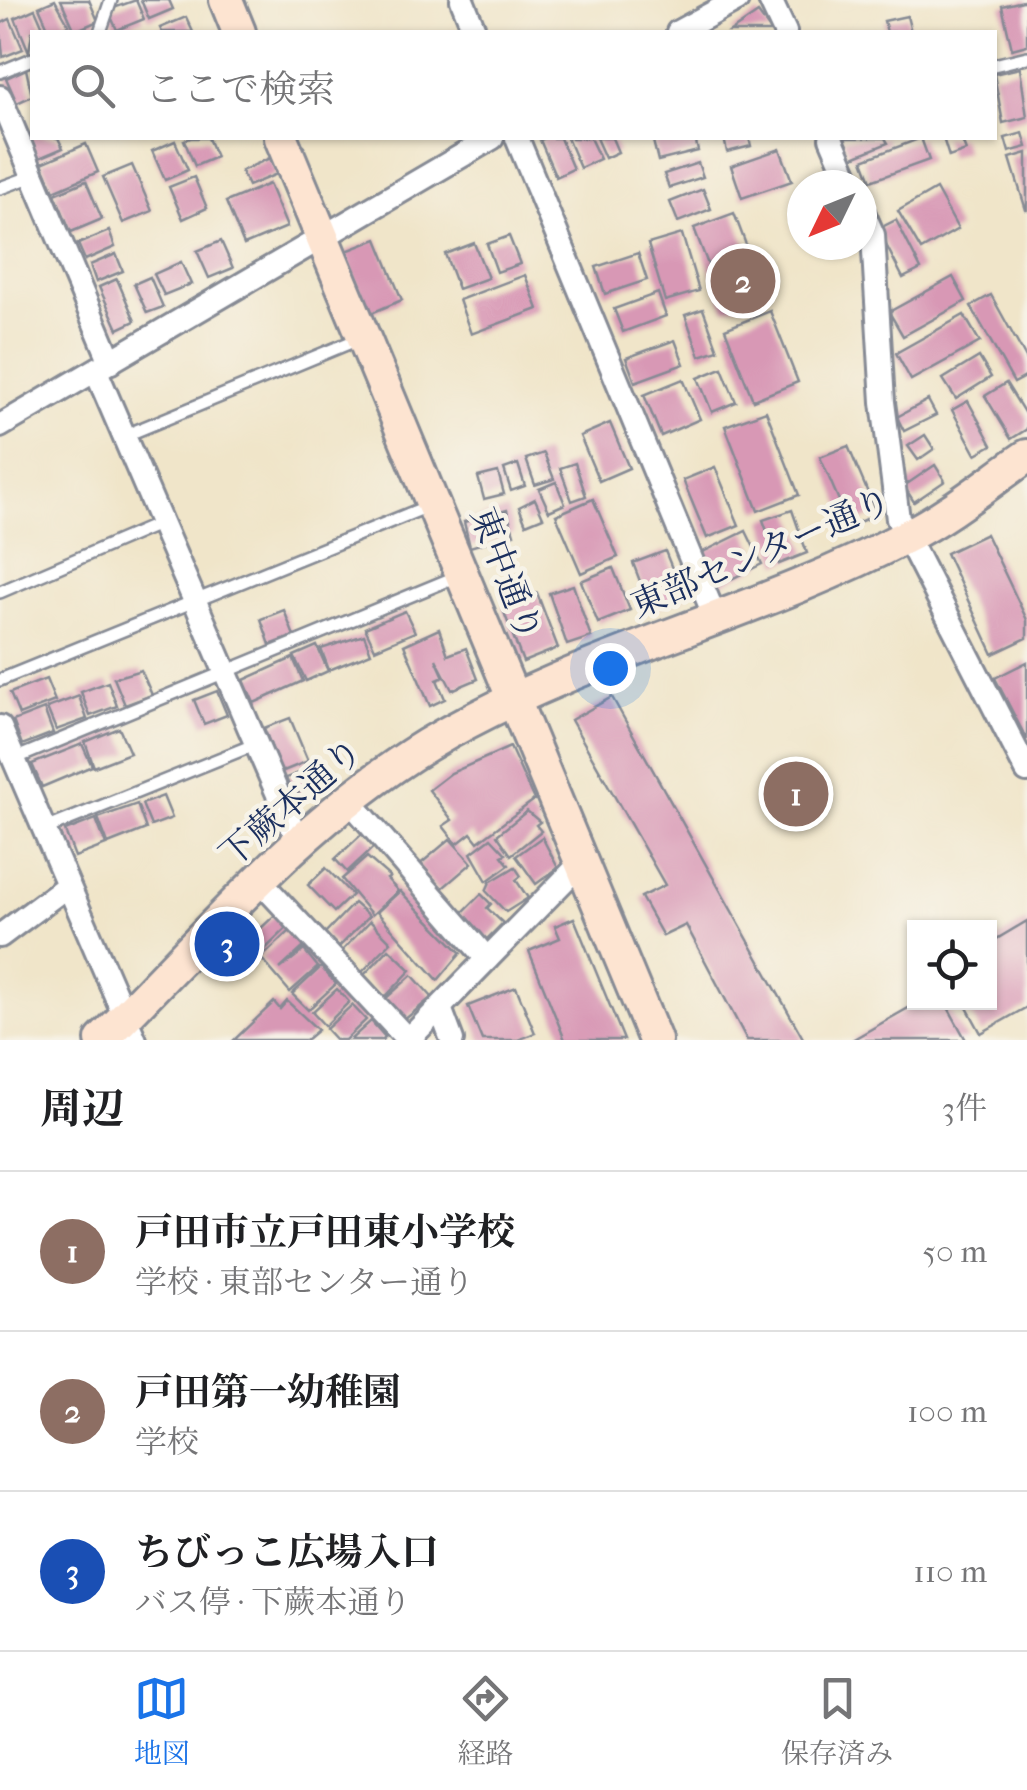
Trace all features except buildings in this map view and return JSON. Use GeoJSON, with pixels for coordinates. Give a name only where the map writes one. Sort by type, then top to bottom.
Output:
{"type":"FeatureCollection","features":[{"type":"Feature","properties":{"kind":"street"},"geometry":{"type":"LineString","coordinates":[[226,0],[238,30]]}},
{"type":"Feature","properties":{"kind":"street"},"geometry":{"type":"LineString","coordinates":[[462,0],[474,30]]}},
{"type":"Feature","properties":{"kind":"street"},"geometry":{"type":"LineString","coordinates":[[682,30],[736,0]]}},
{"type":"Feature","properties":{"kind":"street"},"geometry":{"type":"LineString","coordinates":[[770,0],[783,30]]}},
{"type":"Feature","properties":{"kind":"street"},"geometry":{"type":"LineString","coordinates":[[0,97],[103,367],[124,436],[298,841]]}},
{"type":"Feature","properties":{"kind":"street","name":"東中通り"},"geometry":{"type":"LineString","coordinates":[[283,140],[655,1040]]}},
{"type":"Feature","properties":{"kind":"street"},"geometry":{"type":"LineString","coordinates":[[0,426],[489,140]]}},
{"type":"Feature","properties":{"kind":"street"},"geometry":{"type":"LineString","coordinates":[[518,140],[715,617]]}},
{"type":"Feature","properties":{"kind":"street"},"geometry":{"type":"LineString","coordinates":[[831,140],[844,170]]}},
{"type":"Feature","properties":{"kind":"street"},"geometry":{"type":"LineString","coordinates":[[874,260],[883,402],[898,519],[1027,772]]}},
{"type":"Feature","properties":{"kind":"street","name":"東部センター通り"},"geometry":{"type":"LineString","coordinates":[[514,700],[906,538],[1027,456]]}},
{"type":"Feature","properties":{"kind":"street","name":"下蕨本通り"},"geometry":{"type":"LineString","coordinates":[[120,1033],[258,879],[298,841],[429,744],[514,700]]}},
{"type":"Feature","properties":{"kind":"street"},"geometry":{"type":"LineString","coordinates":[[6,747],[67,886],[120,1033]]}},
{"type":"Feature","properties":{"kind":"street"},"geometry":{"type":"LineString","coordinates":[[349,800],[487,959]]}},
{"type":"Feature","properties":{"kind":"street"},"geometry":{"type":"LineString","coordinates":[[258,879],[408,1040],[580,864]]}},
{"type":"Feature","properties":{"kind":"street"},"geometry":{"type":"LineString","coordinates":[[0,936],[67,886]]}},
{"type":"Feature","properties":{"kind":"street"},"geometry":{"type":"LineString","coordinates":[[440,1008],[452,1040]]}},
{"type":"Feature","properties":{"kind":"lane"},"geometry":{"type":"LineString","coordinates":[[101,30],[111,0]]}},
{"type":"Feature","properties":{"kind":"lane"},"geometry":{"type":"LineString","coordinates":[[997,65],[1027,58]]}},
{"type":"Feature","properties":{"kind":"lane"},"geometry":{"type":"LineString","coordinates":[[0,72],[30,60]]}},
{"type":"Feature","properties":{"kind":"lane"},"geometry":{"type":"LineString","coordinates":[[0,188],[33,176]]}},
{"type":"Feature","properties":{"kind":"lane"},"geometry":{"type":"LineString","coordinates":[[124,436],[366,336]]}},
{"type":"Feature","properties":{"kind":"lane"},"geometry":{"type":"LineString","coordinates":[[0,680],[436,503]]}},
{"type":"Feature","properties":{"kind":"lane"},"geometry":{"type":"LineString","coordinates":[[0,592],[161,522]]}},
{"type":"Feature","properties":{"kind":"lane"},"geometry":{"type":"LineString","coordinates":[[6,747],[224,670],[462,574]]}},
{"type":"Feature","properties":{"kind":"lane"},"geometry":{"type":"LineString","coordinates":[[43,830],[256,744]]}},
{"type":"Feature","properties":{"kind":"place","name":"戸田第一幼稚園"},"geometry":{"type":"Point","coordinates":[743,281]}},
{"type":"Feature","properties":{"kind":"place","name":"戸田市立戸田東小学校"},"geometry":{"type":"Point","coordinates":[796,794]}},
{"type":"Feature","properties":{"kind":"place","name":"ちびっこ広場入口"},"geometry":{"type":"Point","coordinates":[227,944]}}]}
